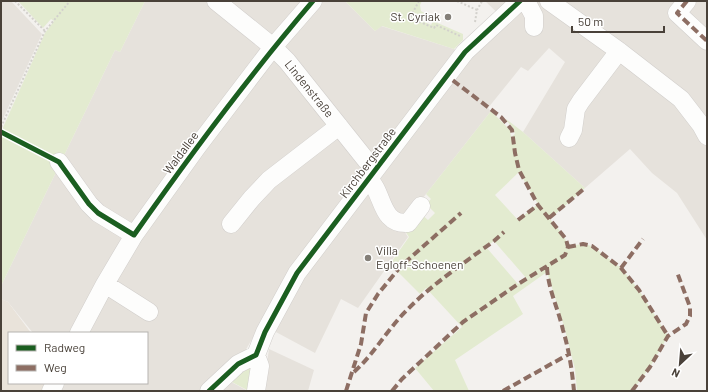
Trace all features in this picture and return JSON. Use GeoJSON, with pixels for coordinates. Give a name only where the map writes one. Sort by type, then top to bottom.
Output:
{"type":"FeatureCollection","features":[{"type":"Feature","properties":{"kind":"street","name":"Lindenstraße"},"geometry":{"type":"LineString","coordinates":[[216,1],[273,48],[287,62],[339,126],[366,160],[372,173],[372,182],[384,210],[395,220],[401,223],[408,223],[421,206]]}},
{"type":"Feature","properties":{"kind":"street","name":"Waldallee"},"geometry":{"type":"LineString","coordinates":[[80,332],[105,284],[134,236],[197,147],[273,48],[313,1]]}},
{"type":"Feature","properties":{"kind":"street","name":"Kirchbergstraße"},"geometry":{"type":"LineString","coordinates":[[256,355],[265,332],[296,273],[465,52],[520,1]]}},
{"type":"Feature","properties":{"kind":"street"},"geometry":{"type":"LineString","coordinates":[[526,1],[534,16],[534,27]]}},
{"type":"Feature","properties":{"kind":"street"},"geometry":{"type":"LineString","coordinates":[[549,1],[619,51],[681,99],[701,125],[707,136]]}},
{"type":"Feature","properties":{"kind":"street"},"geometry":{"type":"LineString","coordinates":[[687,1],[677,13],[707,41]]}},
{"type":"Feature","properties":{"kind":"street"},"geometry":{"type":"LineString","coordinates":[[569,138],[573,130],[576,109],[619,51]]}},
{"type":"Feature","properties":{"kind":"street"},"geometry":{"type":"LineString","coordinates":[[231,224],[269,180],[339,126]]}},
{"type":"Feature","properties":{"kind":"street"},"geometry":{"type":"LineString","coordinates":[[59,162],[89,204],[98,213],[134,236]]}},
{"type":"Feature","properties":{"kind":"street"},"geometry":{"type":"LineString","coordinates":[[105,284],[149,312]]}},
{"type":"Feature","properties":{"kind":"street"},"geometry":{"type":"LineString","coordinates":[[209,391],[238,364],[256,355],[260,366],[256,391]]}},
{"type":"Feature","properties":{"kind":"path"},"geometry":{"type":"LineString","coordinates":[[15,1],[44,32]]}},
{"type":"Feature","properties":{"kind":"path"},"geometry":{"type":"LineString","coordinates":[[1,127],[44,32],[70,1]]}},
{"type":"Feature","properties":{"kind":"path"},"geometry":{"type":"LineString","coordinates":[[419,1],[411,18],[434,28],[436,25],[463,38]]}},
{"type":"Feature","properties":{"kind":"path"},"geometry":{"type":"LineString","coordinates":[[457,1],[477,10]]}},
{"type":"Feature","properties":{"kind":"shaded area"},"geometry":{"type":"Polygon","coordinates":[[[1,1],[11,1],[42,34],[1,123],[1,1]]]}},
{"type":"Feature","properties":{"kind":"shaded area"},"geometry":{"type":"Polygon","coordinates":[[[145,1],[345,1],[375,31],[381,26],[454,49],[468,60],[507,22],[485,1],[707,1],[707,240],[677,193],[652,173],[630,149],[585,188],[523,132],[565,62],[549,48],[528,71],[521,67],[488,108],[491,111],[401,226],[408,237],[358,308],[341,299],[315,353],[261,324],[245,351],[218,375],[248,391],[44,391],[48,384],[148,384],[148,332],[32,332],[8,302],[1,299],[1,286],[115,50],[120,52],[145,1]]]}},
{"type":"Feature","properties":{"kind":"shaded area"},"geometry":{"type":"Polygon","coordinates":[[[1,299],[8,302],[30,332],[8,332],[8,384],[48,384],[44,391],[1,391],[1,299]]]}},
{"type":"Feature","properties":{"kind":"shaded area"},"geometry":{"type":"Polygon","coordinates":[[[269,349],[314,370],[308,391],[263,391],[269,349]]]}},
{"type":"Feature","properties":{"kind":"green space"},"geometry":{"type":"Polygon","coordinates":[[[18,1],[145,1],[120,52],[115,50],[1,286],[1,132],[45,33],[54,21],[51,19],[43,28],[18,1]]]}},
{"type":"Feature","properties":{"kind":"green space"},"geometry":{"type":"Polygon","coordinates":[[[345,1],[422,1],[420,5],[421,11],[426,14],[423,21],[431,25],[433,21],[463,34],[463,40],[454,49],[382,26],[375,31],[345,1]]]}},
{"type":"Feature","properties":{"kind":"green space"},"geometry":{"type":"Polygon","coordinates":[[[491,111],[510,130],[511,137],[515,134],[513,128],[506,119],[523,132],[585,188],[550,219],[563,235],[568,246],[583,244],[592,246],[621,268],[639,290],[668,336],[650,367],[632,391],[577,391],[575,369],[564,326],[547,272],[513,296],[523,314],[455,360],[469,391],[434,391],[415,368],[462,327],[426,288],[420,294],[390,264],[409,237],[405,231],[420,213],[428,220],[435,213],[426,204],[431,199],[426,194],[491,111]],[[519,172],[495,195],[518,220],[538,204],[519,172]],[[494,241],[486,247],[518,284],[527,279],[494,241]]]}},
{"type":"Feature","properties":{"kind":"green space"},"geometry":{"type":"Polygon","coordinates":[[[250,368],[253,370],[249,391],[230,381],[243,370],[250,368]]]}},
{"type":"Feature","properties":{"kind":"marked path"},"geometry":{"type":"LineString","coordinates":[[687,1],[677,13],[707,41]]}},
{"type":"Feature","properties":{"kind":"marked path"},"geometry":{"type":"LineString","coordinates":[[392,391],[402,379],[463,322],[518,284],[565,255],[568,247],[566,239],[538,205],[519,170],[512,130],[501,117],[447,76]]}},
{"type":"Feature","properties":{"kind":"marked path"},"geometry":{"type":"LineString","coordinates":[[549,218],[585,188]]}},
{"type":"Feature","properties":{"kind":"marked path"},"geometry":{"type":"LineString","coordinates":[[518,220],[538,205]]}},
{"type":"Feature","properties":{"kind":"marked path"},"geometry":{"type":"LineString","coordinates":[[346,391],[361,344],[366,313],[378,294],[401,266],[461,213]]}},
{"type":"Feature","properties":{"kind":"marked path"},"geometry":{"type":"LineString","coordinates":[[354,372],[368,358],[399,318],[416,301],[437,283],[504,232]]}},
{"type":"Feature","properties":{"kind":"marked path"},"geometry":{"type":"LineString","coordinates":[[621,268],[643,239]]}},
{"type":"Feature","properties":{"kind":"marked path"},"geometry":{"type":"LineString","coordinates":[[568,247],[583,244],[592,246],[621,268],[639,290],[668,336]]}},
{"type":"Feature","properties":{"kind":"marked path"},"geometry":{"type":"LineString","coordinates":[[547,267],[551,291],[567,345],[574,391]]}},
{"type":"Feature","properties":{"kind":"marked path"},"geometry":{"type":"LineString","coordinates":[[632,391],[650,367],[668,336],[686,324],[690,316],[690,307],[677,272]]}},
{"type":"Feature","properties":{"kind":"marked path"},"geometry":{"type":"LineString","coordinates":[[503,391],[569,354]]}},
{"type":"Feature","properties":{"kind":"cycle path"},"geometry":{"type":"LineString","coordinates":[[1,132],[59,162],[89,204],[98,213],[134,235],[220,116],[313,1]]}},
{"type":"Feature","properties":{"kind":"cycle path"},"geometry":{"type":"LineString","coordinates":[[209,391],[238,364],[256,355],[265,332],[297,273],[465,52],[520,1]]}},
{"type":"Feature","properties":{"kind":"place","name":"St. Cyriak"},"geometry":{"type":"Point","coordinates":[448,17]}},
{"type":"Feature","properties":{"kind":"place","name":"Villa Egloff-Schoenen"},"geometry":{"type":"Point","coordinates":[368,258]}}]}
